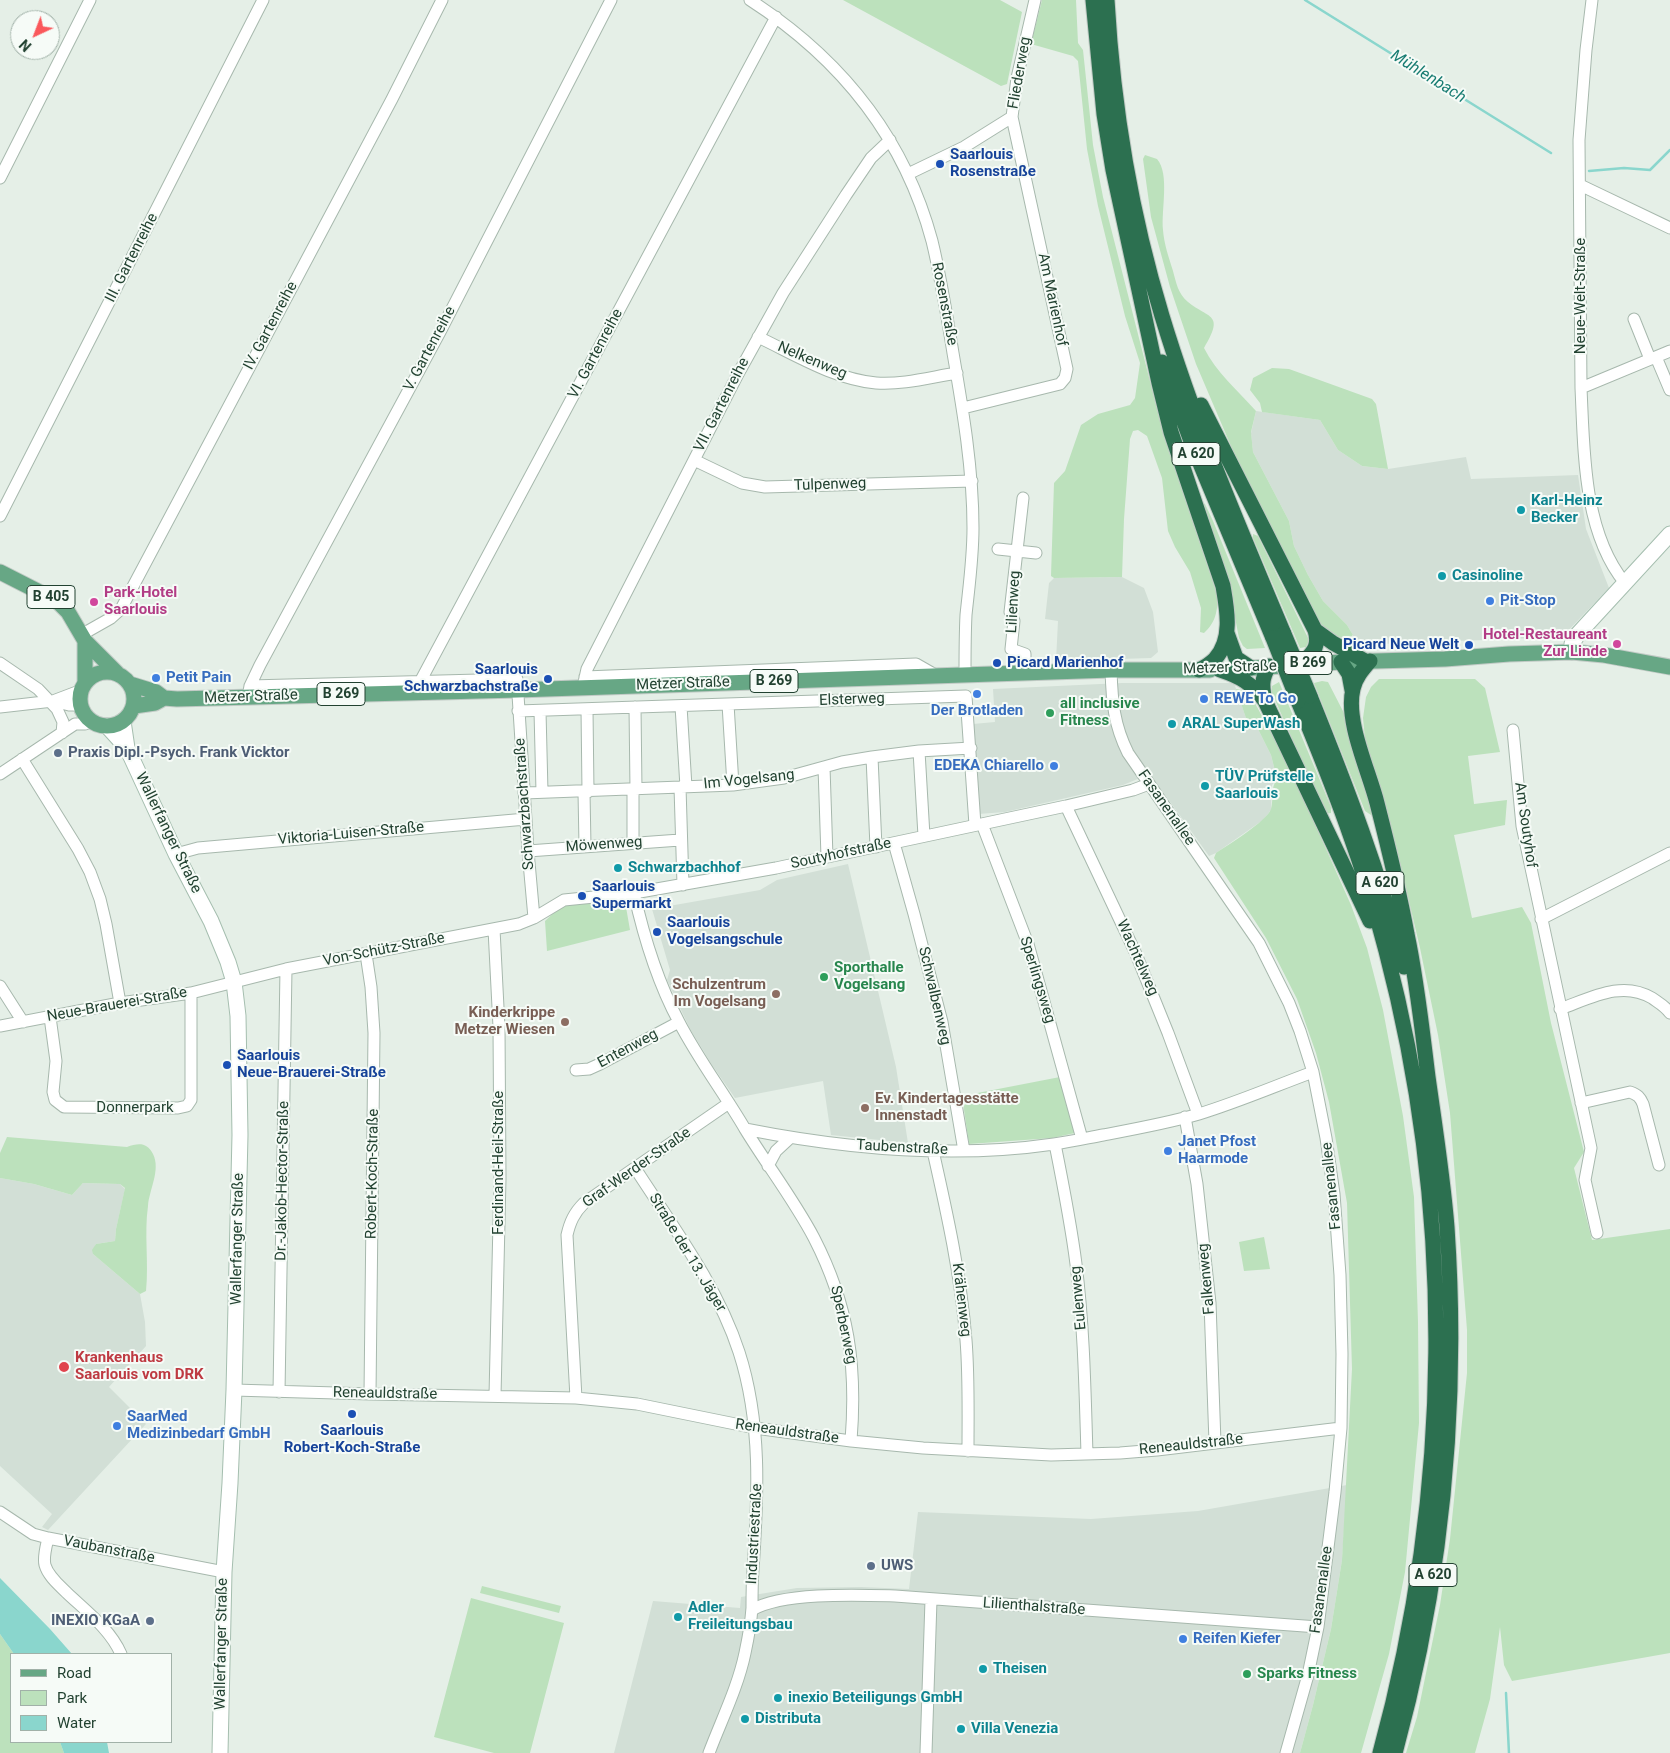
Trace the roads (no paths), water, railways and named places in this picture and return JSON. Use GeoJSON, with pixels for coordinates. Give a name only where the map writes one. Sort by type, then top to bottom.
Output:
{"type":"FeatureCollection","features":[{"type":"Feature","properties":{"kind":"highway","name":"A 620"},"geometry":{"type":"LineString","coordinates":[[1093,0],[1097,50],[1113,170],[1133,265],[1162,361],[1189,436],[1304,699],[1359,819],[1382,888],[1412,997],[1428,1076],[1441,1166],[1449,1260],[1451,1354],[1448,1432],[1430,1596],[1406,1714],[1395,1753]]}},
{"type":"Feature","properties":{"kind":"highway","name":"A 620"},"geometry":{"type":"LineString","coordinates":[[1107,0],[1117,112],[1126,166],[1145,254],[1161,314],[1205,440],[1278,636]]}},
{"type":"Feature","properties":{"kind":"highway"},"geometry":{"type":"LineString","coordinates":[[1133,265],[1171,432],[1223,586],[1226,606],[1226,633],[1219,654],[1213,661],[1199,670]]}},
{"type":"Feature","properties":{"kind":"highway"},"geometry":{"type":"LineString","coordinates":[[1161,314],[1206,416],[1315,630],[1318,640],[1316,647],[1302,664]]}},
{"type":"Feature","properties":{"kind":"highway"},"geometry":{"type":"LineString","coordinates":[[1315,630],[1333,643],[1368,661],[1352,690]]}},
{"type":"Feature","properties":{"kind":"highway"},"geometry":{"type":"LineString","coordinates":[[1226,633],[1236,658],[1251,668]]}},
{"type":"Feature","properties":{"kind":"highway"},"geometry":{"type":"LineString","coordinates":[[1341,662],[1349,674],[1352,690],[1352,714],[1376,800],[1408,935],[1422,1019],[1428,1076]]}},
{"type":"Feature","properties":{"kind":"highway"},"geometry":{"type":"LineString","coordinates":[[1269,666],[1263,676],[1262,686],[1266,701],[1371,924],[1391,978],[1403,1019]]}},
{"type":"Feature","properties":{"kind":"highway"},"geometry":{"type":"LineString","coordinates":[[1220,670],[1248,682],[1266,701]]}},
{"type":"Feature","properties":{"kind":"highway","name":"A 620"},"geometry":{"type":"LineString","coordinates":[[1304,699],[1355,847],[1386,949],[1403,1019],[1414,1077],[1433,1227],[1437,1337],[1431,1480],[1417,1585],[1404,1656],[1380,1753]]}},
{"type":"Feature","properties":{"kind":"main road"},"geometry":{"type":"LineString","coordinates":[[1572,652],[1572,644],[1578,634],[1670,534]]}},
{"type":"Feature","properties":{"kind":"main road","name":"B 405"},"geometry":{"type":"LineString","coordinates":[[0,572],[58,600],[68,612],[83,638],[117,673]]}},
{"type":"Feature","properties":{"kind":"main road","name":"B 405"},"geometry":{"type":"LineString","coordinates":[[83,638],[84,696]]}},
{"type":"Feature","properties":{"kind":"main road","name":"Metzer Straße"},"geometry":{"type":"LineString","coordinates":[[130,684],[156,692],[164,698],[177,699],[249,692],[420,686],[517,690],[584,682],[938,676],[1111,670],[1220,670],[1341,662],[1572,652],[1604,655],[1670,667]]}},
{"type":"Feature","properties":{"kind":"main road"},"geometry":{"type":"LineString","coordinates":[[98,673],[117,673],[130,684],[135,697],[134,706],[124,721],[116,725],[107,726],[84,696],[92,676],[98,673]]}},
{"type":"Feature","properties":{"kind":"main road","name":"Metzer Straße"},"geometry":{"type":"LineString","coordinates":[[134,706],[155,703],[164,698]]}},
{"type":"Feature","properties":{"kind":"main road","name":"Wallerfanger Straße"},"geometry":{"type":"LineString","coordinates":[[124,721],[127,748]]}},
{"type":"Feature","properties":{"kind":"main road","name":"Wallerfanger Straße"},"geometry":{"type":"LineString","coordinates":[[107,726],[127,748],[176,854],[211,921],[234,982],[238,1016],[240,1135],[234,1390],[224,1572],[220,1753]]}},
{"type":"Feature","properties":{"kind":"street"},"geometry":{"type":"LineString","coordinates":[[0,178],[90,0]]}},
{"type":"Feature","properties":{"kind":"street","name":"III. Gartenreihe"},"geometry":{"type":"LineString","coordinates":[[0,516],[264,0]]}},
{"type":"Feature","properties":{"kind":"street","name":"IV. Gartenreihe"},"geometry":{"type":"LineString","coordinates":[[83,638],[121,609],[392,100],[442,0]]}},
{"type":"Feature","properties":{"kind":"street","name":"V. Gartenreihe"},"geometry":{"type":"LineString","coordinates":[[249,692],[454,306],[611,0]]}},
{"type":"Feature","properties":{"kind":"street","name":"Rosenstraße"},"geometry":{"type":"LineString","coordinates":[[750,0],[776,17],[820,53],[848,83],[890,140],[908,174],[932,242],[963,408],[972,481],[973,553],[965,638],[965,675]]}},
{"type":"Feature","properties":{"kind":"street","name":"Fliederweg"},"geometry":{"type":"LineString","coordinates":[[908,174],[964,147],[1012,117],[1017,78],[1035,0]]}},
{"type":"Feature","properties":{"kind":"street","name":"Neue-Welt-Straße"},"geometry":{"type":"LineString","coordinates":[[1592,0],[1579,140],[1582,388],[1585,455],[1595,525],[1606,557],[1624,583]]}},
{"type":"Feature","properties":{"kind":"street","name":"VI. Gartenreihe"},"geometry":{"type":"LineString","coordinates":[[420,686],[776,17]]}},
{"type":"Feature","properties":{"kind":"street","name":"Am Marienhof"},"geometry":{"type":"LineString","coordinates":[[963,408],[1060,384],[1065,378],[1067,369],[1012,117]]}},
{"type":"Feature","properties":{"kind":"street","name":"VII. Gartenreihe"},"geometry":{"type":"LineString","coordinates":[[584,682],[587,669],[758,337],[820,234],[872,158],[890,140]]}},
{"type":"Feature","properties":{"kind":"street"},"geometry":{"type":"LineString","coordinates":[[1580,185],[1670,228]]}},
{"type":"Feature","properties":{"kind":"street"},"geometry":{"type":"LineString","coordinates":[[1634,319],[1670,390]]}},
{"type":"Feature","properties":{"kind":"street","name":"Nelkenweg"},"geometry":{"type":"LineString","coordinates":[[758,337],[843,377],[895,382],[956,373]]}},
{"type":"Feature","properties":{"kind":"street"},"geometry":{"type":"LineString","coordinates":[[1582,388],[1670,351]]}},
{"type":"Feature","properties":{"kind":"street","name":"Tulpenweg"},"geometry":{"type":"LineString","coordinates":[[694,460],[742,483],[766,487],[972,481]]}},
{"type":"Feature","properties":{"kind":"street","name":"Lilienweg"},"geometry":{"type":"LineString","coordinates":[[1023,498],[1010,612],[1014,621],[1011,649],[1026,654],[1025,673]]}},
{"type":"Feature","properties":{"kind":"street","name":"Lilienweg"},"geometry":{"type":"LineString","coordinates":[[998,549],[1036,553]]}},
{"type":"Feature","properties":{"kind":"street"},"geometry":{"type":"LineString","coordinates":[[0,663],[38,689],[50,701],[61,716],[62,733]]}},
{"type":"Feature","properties":{"kind":"street","name":"Fasanenallee"},"geometry":{"type":"LineString","coordinates":[[1111,670],[1114,716],[1117,730],[1128,753],[1259,943],[1289,1003],[1313,1072],[1326,1138],[1338,1237],[1342,1354],[1341,1428],[1318,1627],[1308,1675],[1286,1753]]}},
{"type":"Feature","properties":{"kind":"street","name":"Schwarzbachstraße"},"geometry":{"type":"LineString","coordinates":[[517,690],[534,918]]}},
{"type":"Feature","properties":{"kind":"street"},"geometry":{"type":"LineString","coordinates":[[0,707],[84,696],[75,724],[0,774]]}},
{"type":"Feature","properties":{"kind":"street","name":"Elsterweg"},"geometry":{"type":"LineString","coordinates":[[518,711],[966,696],[979,825]]}},
{"type":"Feature","properties":{"kind":"street"},"geometry":{"type":"LineString","coordinates":[[728,704],[733,785]]}},
{"type":"Feature","properties":{"kind":"street"},"geometry":{"type":"LineString","coordinates":[[681,706],[683,787],[680,840],[683,885]]}},
{"type":"Feature","properties":{"kind":"street"},"geometry":{"type":"LineString","coordinates":[[633,842],[636,707]]}},
{"type":"Feature","properties":{"kind":"street"},"geometry":{"type":"LineString","coordinates":[[585,846],[588,709]]}},
{"type":"Feature","properties":{"kind":"street","name":"Schwarzbachstraße"},"geometry":{"type":"LineString","coordinates":[[540,710],[542,792]]}},
{"type":"Feature","properties":{"kind":"street","name":"Am Soutyhof"},"geometry":{"type":"LineString","coordinates":[[1513,730],[1522,826],[1591,1148],[1585,1180],[1597,1233]]}},
{"type":"Feature","properties":{"kind":"street","name":"Im Vogelsang"},"geometry":{"type":"LineString","coordinates":[[524,793],[733,785],[784,778],[872,757],[919,751],[971,748]]}},
{"type":"Feature","properties":{"kind":"street"},"geometry":{"type":"LineString","coordinates":[[919,751],[924,836]]}},
{"type":"Feature","properties":{"kind":"street"},"geometry":{"type":"LineString","coordinates":[[872,757],[876,847]]}},
{"type":"Feature","properties":{"kind":"street"},"geometry":{"type":"LineString","coordinates":[[22,759],[78,849],[90,872],[100,899],[106,924],[120,1004]]}},
{"type":"Feature","properties":{"kind":"street"},"geometry":{"type":"LineString","coordinates":[[824,767],[827,857]]}},
{"type":"Feature","properties":{"kind":"street","name":"Soutyhofstraße"},"geometry":{"type":"LineString","coordinates":[[534,918],[564,900],[634,893],[683,885],[827,857],[1066,806],[1133,790],[1149,784]]}},
{"type":"Feature","properties":{"kind":"street","name":"Wachtelweg"},"geometry":{"type":"LineString","coordinates":[[1066,806],[1140,962],[1198,1114]]}},
{"type":"Feature","properties":{"kind":"street","name":"Viktoria-Luisen-Straße"},"geometry":{"type":"LineString","coordinates":[[176,854],[198,848],[526,819]]}},
{"type":"Feature","properties":{"kind":"street","name":"Sperlingsweg"},"geometry":{"type":"LineString","coordinates":[[979,825],[1028,944],[1082,1139]]}},
{"type":"Feature","properties":{"kind":"street","name":"Möwenweg"},"geometry":{"type":"LineString","coordinates":[[528,851],[680,840]]}},
{"type":"Feature","properties":{"kind":"street","name":"Schwalbenweg"},"geometry":{"type":"LineString","coordinates":[[894,843],[942,1022],[964,1151]]}},
{"type":"Feature","properties":{"kind":"street"},"geometry":{"type":"LineString","coordinates":[[1541,919],[1670,853]]}},
{"type":"Feature","properties":{"kind":"street"},"geometry":{"type":"LineString","coordinates":[[634,893],[650,955],[679,1022],[745,1129]]}},
{"type":"Feature","properties":{"kind":"street","name":"Von-Schütz-Straße"},"geometry":{"type":"LineString","coordinates":[[234,982],[286,969],[519,924],[534,918]]}},
{"type":"Feature","properties":{"kind":"street","name":"Ferdinand-Heil-Straße"},"geometry":{"type":"LineString","coordinates":[[494,929],[499,1027],[500,1178],[495,1396]]}},
{"type":"Feature","properties":{"kind":"street","name":"Robert-Koch-Straße"},"geometry":{"type":"LineString","coordinates":[[366,954],[371,987],[374,1033],[370,1394]]}},
{"type":"Feature","properties":{"kind":"street","name":"Dr.-Jakob-Hector-Straße"},"geometry":{"type":"LineString","coordinates":[[279,1392],[286,969]]}},
{"type":"Feature","properties":{"kind":"street","name":"Neue-Brauerei-Straße"},"geometry":{"type":"LineString","coordinates":[[0,1026],[191,993],[234,982]]}},
{"type":"Feature","properties":{"kind":"street"},"geometry":{"type":"LineString","coordinates":[[0,986],[23,1022]]}},
{"type":"Feature","properties":{"kind":"street"},"geometry":{"type":"LineString","coordinates":[[1560,1009],[1624,989],[1643,993],[1666,1007],[1670,1013]]}},
{"type":"Feature","properties":{"kind":"street","name":"Donnerpark"},"geometry":{"type":"LineString","coordinates":[[50,1017],[56,1062],[53,1092],[55,1100],[64,1108],[178,1108],[187,1106],[190,1100],[191,993]]}},
{"type":"Feature","properties":{"kind":"street","name":"Entenweg"},"geometry":{"type":"LineString","coordinates":[[576,1070],[589,1069],[600,1064],[679,1022]]}},
{"type":"Feature","properties":{"kind":"street","name":"Taubenstraße"},"geometry":{"type":"LineString","coordinates":[[745,1129],[790,1138],[858,1146],[933,1151],[1000,1150],[1055,1144],[1198,1114],[1313,1072]]}},
{"type":"Feature","properties":{"kind":"street"},"geometry":{"type":"LineString","coordinates":[[1581,1103],[1630,1092],[1636,1094],[1644,1104],[1659,1165]]}},
{"type":"Feature","properties":{"kind":"street","name":"Graf-Werder-Straße"},"geometry":{"type":"LineString","coordinates":[[576,1398],[567,1235],[570,1222],[576,1211],[584,1203],[730,1103]]}},
{"type":"Feature","properties":{"kind":"street","name":"Falkenweg"},"geometry":{"type":"LineString","coordinates":[[1185,1117],[1197,1184],[1210,1303],[1215,1443]]}},
{"type":"Feature","properties":{"kind":"street","name":"Sperberweg"},"geometry":{"type":"LineString","coordinates":[[745,1129],[813,1237],[834,1281],[840,1301],[853,1369],[852,1441]]}},
{"type":"Feature","properties":{"kind":"street"},"geometry":{"type":"LineString","coordinates":[[768,1166],[776,1151],[790,1138]]}},
{"type":"Feature","properties":{"kind":"street","name":"Eulenweg"},"geometry":{"type":"LineString","coordinates":[[1055,1144],[1069,1216],[1079,1291],[1084,1362],[1087,1454]]}},
{"type":"Feature","properties":{"kind":"street","name":"Krähenweg"},"geometry":{"type":"LineString","coordinates":[[933,1151],[950,1227],[962,1302],[968,1389],[968,1451]]}},
{"type":"Feature","properties":{"kind":"street","name":"Straße der 13. Jäger"},"geometry":{"type":"LineString","coordinates":[[634,1168],[685,1246],[716,1298],[739,1352],[751,1401],[755,1428]]}},
{"type":"Feature","properties":{"kind":"street","name":"Reneauldstraße"},"geometry":{"type":"LineString","coordinates":[[234,1390],[576,1398],[637,1404],[755,1428],[852,1441],[968,1451],[1051,1455],[1138,1451],[1341,1428]]}},
{"type":"Feature","properties":{"kind":"street","name":"Industriestraße"},"geometry":{"type":"LineString","coordinates":[[709,1753],[745,1654],[752,1610],[751,1592],[757,1518],[758,1472],[755,1428]]}},
{"type":"Feature","properties":{"kind":"street","name":"Vaubanstraße"},"geometry":{"type":"LineString","coordinates":[[0,1512],[32,1534],[224,1572]]}},
{"type":"Feature","properties":{"kind":"street"},"geometry":{"type":"LineString","coordinates":[[48,1538],[44,1554],[44,1564],[48,1571],[61,1587],[104,1629],[121,1653]]}},
{"type":"Feature","properties":{"kind":"street","name":"Lilienthalstraße"},"geometry":{"type":"LineString","coordinates":[[752,1610],[788,1600],[896,1591],[931,1600],[1318,1627]]}},
{"type":"Feature","properties":{"kind":"street"},"geometry":{"type":"LineString","coordinates":[[926,1753],[931,1600]]}},
{"type":"Feature","properties":{"kind":"water"},"geometry":{"type":"Polygon","coordinates":[[[0,1578],[71,1653],[13,1653],[0,1634],[0,1578]]]}},
{"type":"Feature","properties":{"kind":"water"},"geometry":{"type":"Polygon","coordinates":[[[60,1743],[107,1743],[109,1753],[64,1753],[60,1743]]]}},
{"type":"Feature","properties":{"kind":"waterway","name":"Mühlenbach"},"geometry":{"type":"LineString","coordinates":[[1305,0],[1551,153]]}},
{"type":"Feature","properties":{"kind":"waterway","name":"Mühlenbach"},"geometry":{"type":"LineString","coordinates":[[1589,171],[1624,168],[1650,170],[1670,150]]}},
{"type":"Feature","properties":{"kind":"waterway"},"geometry":{"type":"LineString","coordinates":[[1506,1693],[1509,1753]]}},
{"type":"Feature","properties":{"kind":"place","name":"Saarlouis Rosenstraße"},"geometry":{"type":"Point","coordinates":[940,164]}},
{"type":"Feature","properties":{"kind":"place","name":"Karl-Heinz Becker"},"geometry":{"type":"Point","coordinates":[1521,510]}},
{"type":"Feature","properties":{"kind":"place","name":"Casinoline"},"geometry":{"type":"Point","coordinates":[1442,576]}},
{"type":"Feature","properties":{"kind":"place","name":"Pit-Stop"},"geometry":{"type":"Point","coordinates":[1490,601]}},
{"type":"Feature","properties":{"kind":"place","name":"Park-Hotel Saarlouis"},"geometry":{"type":"Point","coordinates":[94,602]}},
{"type":"Feature","properties":{"kind":"place","name":"Hotel-Restaureant Zur Linde"},"geometry":{"type":"Point","coordinates":[1617,644]}},
{"type":"Feature","properties":{"kind":"place","name":"Picard Neue Welt"},"geometry":{"type":"Point","coordinates":[1469,645]}},
{"type":"Feature","properties":{"kind":"place","name":"Picard Marienhof"},"geometry":{"type":"Point","coordinates":[997,663]}},
{"type":"Feature","properties":{"kind":"place","name":"Petit Pain"},"geometry":{"type":"Point","coordinates":[156,678]}},
{"type":"Feature","properties":{"kind":"place","name":"Saarlouis Schwarzbachstraße"},"geometry":{"type":"Point","coordinates":[548,679]}},
{"type":"Feature","properties":{"kind":"place","name":"Der Brotladen"},"geometry":{"type":"Point","coordinates":[977,694]}},
{"type":"Feature","properties":{"kind":"place","name":"REWE To Go"},"geometry":{"type":"Point","coordinates":[1204,699]}},
{"type":"Feature","properties":{"kind":"place","name":"all inclusive Fitness"},"geometry":{"type":"Point","coordinates":[1050,713]}},
{"type":"Feature","properties":{"kind":"place","name":"ARAL SuperWash"},"geometry":{"type":"Point","coordinates":[1172,724]}},
{"type":"Feature","properties":{"kind":"place","name":"Praxis Dipl.-Psych. Frank Vicktor"},"geometry":{"type":"Point","coordinates":[58,753]}},
{"type":"Feature","properties":{"kind":"place","name":"EDEKA Chiarello"},"geometry":{"type":"Point","coordinates":[1054,766]}},
{"type":"Feature","properties":{"kind":"place","name":"TÜV Prüfstelle Saarlouis"},"geometry":{"type":"Point","coordinates":[1205,786]}},
{"type":"Feature","properties":{"kind":"place","name":"Schwarzbachhof"},"geometry":{"type":"Point","coordinates":[618,868]}},
{"type":"Feature","properties":{"kind":"place","name":"Saarlouis Supermarkt"},"geometry":{"type":"Point","coordinates":[582,896]}},
{"type":"Feature","properties":{"kind":"place","name":"Saarlouis Vogelsangschule"},"geometry":{"type":"Point","coordinates":[657,932]}},
{"type":"Feature","properties":{"kind":"place","name":"Sporthalle Vogelsang"},"geometry":{"type":"Point","coordinates":[824,977]}},
{"type":"Feature","properties":{"kind":"place","name":"Schulzentrum Im Vogelsang"},"geometry":{"type":"Point","coordinates":[776,994]}},
{"type":"Feature","properties":{"kind":"place","name":"Kinderkrippe Metzer Wiesen"},"geometry":{"type":"Point","coordinates":[565,1022]}},
{"type":"Feature","properties":{"kind":"place","name":"Saarlouis Neue-Brauerei-Straße"},"geometry":{"type":"Point","coordinates":[227,1065]}},
{"type":"Feature","properties":{"kind":"place","name":"Ev. Kindertagesstätte Innenstadt"},"geometry":{"type":"Point","coordinates":[865,1108]}},
{"type":"Feature","properties":{"kind":"place","name":"Janet Pfost Haarmode"},"geometry":{"type":"Point","coordinates":[1168,1151]}},
{"type":"Feature","properties":{"kind":"place","name":"Krankenhaus Saarlouis vom DRK"},"geometry":{"type":"Point","coordinates":[64,1367]}},
{"type":"Feature","properties":{"kind":"place","name":"Saarlouis Robert-Koch-Straße"},"geometry":{"type":"Point","coordinates":[352,1414]}},
{"type":"Feature","properties":{"kind":"place","name":"SaarMed Medizinbedarf GmbH"},"geometry":{"type":"Point","coordinates":[117,1426]}},
{"type":"Feature","properties":{"kind":"place","name":"UWS"},"geometry":{"type":"Point","coordinates":[871,1566]}},
{"type":"Feature","properties":{"kind":"place","name":"Adler Freileitungsbau"},"geometry":{"type":"Point","coordinates":[678,1617]}},
{"type":"Feature","properties":{"kind":"place","name":"INEXIO KGaA"},"geometry":{"type":"Point","coordinates":[150,1621]}},
{"type":"Feature","properties":{"kind":"place","name":"Reifen Kiefer"},"geometry":{"type":"Point","coordinates":[1183,1639]}},
{"type":"Feature","properties":{"kind":"place","name":"Theisen"},"geometry":{"type":"Point","coordinates":[983,1669]}},
{"type":"Feature","properties":{"kind":"place","name":"Sparks Fitness"},"geometry":{"type":"Point","coordinates":[1247,1674]}},
{"type":"Feature","properties":{"kind":"place","name":"inexio Beteiligungs GmbH"},"geometry":{"type":"Point","coordinates":[778,1698]}},
{"type":"Feature","properties":{"kind":"place","name":"Distributa"},"geometry":{"type":"Point","coordinates":[745,1719]}},
{"type":"Feature","properties":{"kind":"place","name":"Villa Venezia"},"geometry":{"type":"Point","coordinates":[961,1729]}}]}
